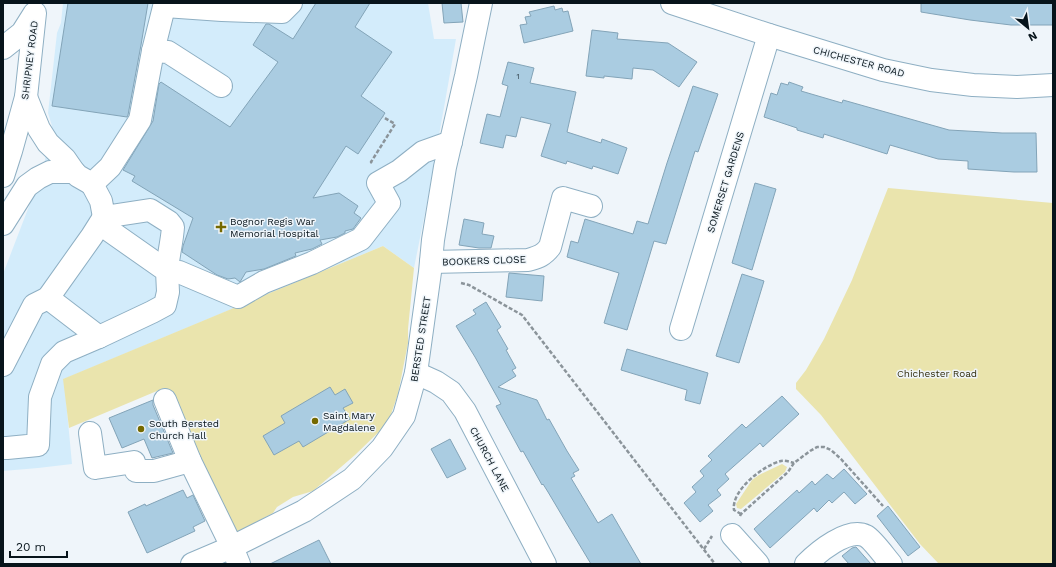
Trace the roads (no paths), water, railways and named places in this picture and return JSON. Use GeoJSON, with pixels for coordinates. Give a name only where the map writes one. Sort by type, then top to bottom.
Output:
{"type":"FeatureCollection","features":[{"type":"Feature","properties":{"kind":"street"},"geometry":{"type":"LineString","coordinates":[[92,184],[110,167],[140,120],[153,51],[165,4],[222,10],[282,12],[291,3]]}},
{"type":"Feature","properties":{"kind":"street","name":"BERSTED STREET"},"geometry":{"type":"LineString","coordinates":[[192,564],[235,555],[352,479],[382,448],[404,416],[416,373],[431,267],[433,240],[445,167],[481,3]]}},
{"type":"Feature","properties":{"kind":"street","name":"CHICHESTER ROAD"},"geometry":{"type":"LineString","coordinates":[[672,3],[769,35],[884,70],[931,80],[973,85],[1053,85]]}},
{"type":"Feature","properties":{"kind":"street"},"geometry":{"type":"LineString","coordinates":[[3,48],[22,34],[35,8]]}},
{"type":"Feature","properties":{"kind":"street","name":"SHRIPNEY ROAD"},"geometry":{"type":"LineString","coordinates":[[3,176],[26,97],[35,8]]}},
{"type":"Feature","properties":{"kind":"street","name":"SOMERSET GARDENS"},"geometry":{"type":"LineString","coordinates":[[681,329],[769,35]]}},
{"type":"Feature","properties":{"kind":"street"},"geometry":{"type":"LineString","coordinates":[[153,51],[168,52],[221,86]]}},
{"type":"Feature","properties":{"kind":"street"},"geometry":{"type":"LineString","coordinates":[[26,97],[39,129],[48,143],[65,159],[78,176],[92,184],[102,201],[104,217],[110,231],[167,271],[179,272],[238,297],[264,282],[312,263],[361,240],[389,203],[378,183],[399,171],[423,152],[451,142]]}},
{"type":"Feature","properties":{"kind":"street"},"geometry":{"type":"LineString","coordinates":[[3,224],[27,186],[50,172],[74,172]]}},
{"type":"Feature","properties":{"kind":"street","name":"BOOKERS CLOSE"},"geometry":{"type":"LineString","coordinates":[[431,267],[528,260],[539,257],[550,247],[563,198],[591,206]]}},
{"type":"Feature","properties":{"kind":"street"},"geometry":{"type":"LineString","coordinates":[[3,365],[34,305],[48,298],[104,217],[150,210],[169,222],[173,227],[172,240],[168,256],[168,292],[165,305],[64,352],[52,364],[40,397],[38,445],[3,448]]}},
{"type":"Feature","properties":{"kind":"street"},"geometry":{"type":"LineString","coordinates":[[48,298],[99,337]]}},
{"type":"Feature","properties":{"kind":"street","name":"CHURCH LANE"},"geometry":{"type":"LineString","coordinates":[[416,373],[436,382],[451,392],[465,411],[545,564]]}},
{"type":"Feature","properties":{"kind":"street"},"geometry":{"type":"LineString","coordinates":[[165,400],[190,461],[235,555]]}},
{"type":"Feature","properties":{"kind":"street"},"geometry":{"type":"LineString","coordinates":[[90,433],[95,468],[134,462],[136,471],[154,471],[190,461]]}},
{"type":"Feature","properties":{"kind":"street"},"geometry":{"type":"LineString","coordinates":[[806,564],[833,543],[861,534],[867,537],[891,564]]}},
{"type":"Feature","properties":{"kind":"street"},"geometry":{"type":"LineString","coordinates":[[732,535],[758,564]]}},
{"type":"Feature","properties":{"kind":"place","name":"Bognor Regis War Memorial Hospital"},"geometry":{"type":"Point","coordinates":[221,227]}},
{"type":"Feature","properties":{"kind":"place","name":"Saint Mary Magdalene"},"geometry":{"type":"Point","coordinates":[315,421]}},
{"type":"Feature","properties":{"kind":"place","name":"South Bersted Church Hall"},"geometry":{"type":"Point","coordinates":[141,429]}},
{"type":"Feature","properties":{"kind":"park label","name":"Chichester Road"},"geometry":{"type":"Point","coordinates":[937,373]}}]}
